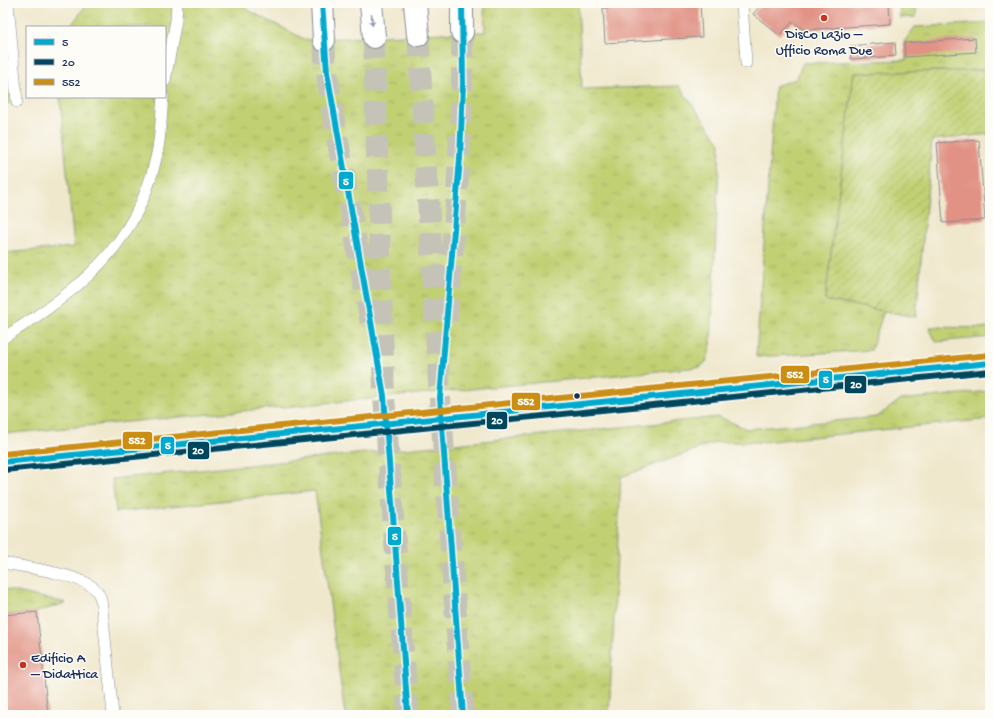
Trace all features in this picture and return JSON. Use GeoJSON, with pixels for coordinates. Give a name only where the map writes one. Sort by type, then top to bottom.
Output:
{"type":"FeatureCollection","features":[{"type":"Feature","properties":{"kind":"main road"},"geometry":{"type":"LineString","coordinates":[[322,3],[324,40]]}},
{"type":"Feature","properties":{"kind":"main road"},"geometry":{"type":"LineString","coordinates":[[371,3],[374,37]]}},
{"type":"Feature","properties":{"kind":"main road"},"geometry":{"type":"LineString","coordinates":[[415,3],[418,35]]}},
{"type":"Feature","properties":{"kind":"main road"},"geometry":{"type":"LineString","coordinates":[[462,3],[462,32]]}},
{"type":"Feature","properties":{"kind":"street"},"geometry":{"type":"LineString","coordinates":[[3,462],[990,363]]}},
{"type":"Feature","properties":{"kind":"lane"},"geometry":{"type":"LineString","coordinates":[[8,3],[17,102]]}},
{"type":"Feature","properties":{"kind":"lane"},"geometry":{"type":"LineString","coordinates":[[166,75],[176,20],[177,3]]}},
{"type":"Feature","properties":{"kind":"lane"},"geometry":{"type":"LineString","coordinates":[[742,3],[746,63]]}},
{"type":"Feature","properties":{"kind":"lane"},"geometry":{"type":"LineString","coordinates":[[3,338],[50,307],[83,281],[109,254],[125,234],[144,197],[153,171],[159,145],[163,98]]}},
{"type":"Feature","properties":{"kind":"lane"},"geometry":{"type":"LineString","coordinates":[[3,563],[40,570],[79,580],[94,588],[98,593],[101,599],[113,715]]}},
{"type":"Feature","properties":{"kind":"green space"},"geometry":{"type":"Polygon","coordinates":[[[242,3],[248,10],[306,40],[485,32],[484,3],[578,3],[582,89],[679,86],[720,143],[711,345],[706,362],[700,367],[3,434],[3,253],[74,247],[60,98],[166,98],[166,26],[71,26],[87,4],[242,3]]]}},
{"type":"Feature","properties":{"kind":"green space"},"geometry":{"type":"Polygon","coordinates":[[[899,3],[921,3],[916,8],[916,17],[900,18],[899,3]]]}},
{"type":"Feature","properties":{"kind":"green space"},"geometry":{"type":"Polygon","coordinates":[[[990,23],[990,70],[854,73],[825,300],[884,311],[871,350],[756,357],[775,86],[796,79],[803,63],[906,60],[904,42],[915,27],[990,23]]]}},
{"type":"Feature","properties":{"kind":"green space"},"geometry":{"type":"Polygon","coordinates":[[[3,26],[11,103],[3,104],[3,26]]]}},
{"type":"Feature","properties":{"kind":"green space"},"geometry":{"type":"Polygon","coordinates":[[[990,70],[990,134],[932,140],[916,317],[825,300],[854,73],[990,70]]]}},
{"type":"Feature","properties":{"kind":"green space"},"geometry":{"type":"Polygon","coordinates":[[[929,327],[990,328],[990,337],[936,342],[929,327]]]}},
{"type":"Feature","properties":{"kind":"green space"},"geometry":{"type":"Polygon","coordinates":[[[990,391],[990,419],[762,442],[716,442],[621,477],[609,715],[347,715],[344,708],[315,491],[116,512],[112,479],[719,417],[747,429],[877,417],[900,400],[990,391]]]}},
{"type":"Feature","properties":{"kind":"green space"},"geometry":{"type":"Polygon","coordinates":[[[3,589],[66,603],[37,612],[3,615],[3,589]]]}},
{"type":"Feature","properties":{"kind":"building"},"geometry":{"type":"Polygon","coordinates":[[[663,3],[700,3],[702,37],[605,43],[603,8],[663,5],[663,3]]]}},
{"type":"Feature","properties":{"kind":"building","name":"DisCo Lazio – Ufficio Roma Due"},"geometry":{"type":"Polygon","coordinates":[[[763,3],[889,3],[890,24],[804,30],[793,22],[779,35],[753,14],[763,3]]]}},
{"type":"Feature","properties":{"kind":"building"},"geometry":{"type":"Polygon","coordinates":[[[975,38],[976,52],[905,57],[904,43],[975,38]]]}},
{"type":"Feature","properties":{"kind":"building"},"geometry":{"type":"Polygon","coordinates":[[[895,42],[896,56],[851,59],[850,46],[895,42]]]}},
{"type":"Feature","properties":{"kind":"building"},"geometry":{"type":"Polygon","coordinates":[[[979,140],[985,220],[943,223],[937,143],[979,140]]]}},
{"type":"Feature","properties":{"kind":"building","name":"Edificio A – Didattica"},"geometry":{"type":"Polygon","coordinates":[[[37,612],[48,715],[3,715],[3,615],[37,612]]]}},
{"type":"Feature","properties":{"kind":"tunnel"},"geometry":{"type":"LineString","coordinates":[[447,321],[460,141],[462,32]]}},
{"type":"Feature","properties":{"kind":"tunnel"},"geometry":{"type":"LineString","coordinates":[[418,35],[440,398],[463,715]]}},
{"type":"Feature","properties":{"kind":"tunnel"},"geometry":{"type":"LineString","coordinates":[[374,37],[384,396],[408,715]]}},
{"type":"Feature","properties":{"kind":"tunnel"},"geometry":{"type":"LineString","coordinates":[[324,40],[332,109],[371,323]]}},
{"type":"Feature","properties":{"kind":"transit line","name":"5"},"geometry":{"type":"LineString","coordinates":[[322,3],[327,72],[384,396],[408,715]]}},
{"type":"Feature","properties":{"kind":"transit line","name":"5"},"geometry":{"type":"LineString","coordinates":[[462,3],[463,84],[460,158],[440,398],[463,715]]}},
{"type":"Feature","properties":{"kind":"transit line","name":"552"},"geometry":{"type":"LineString","coordinates":[[3,454],[989,355]]}},
{"type":"Feature","properties":{"kind":"transit line","name":"5"},"geometry":{"type":"LineString","coordinates":[[3,462],[990,363]]}},
{"type":"Feature","properties":{"kind":"transit line","name":"20"},"geometry":{"type":"LineString","coordinates":[[4,470],[990,371]]}},
{"type":"Feature","properties":{"kind":"place","name":"DisCo Lazio – Ufficio Roma Due"},"geometry":{"type":"Point","coordinates":[824,18]}},
{"type":"Feature","properties":{"kind":"place","name":"Edificio A – Didattica"},"geometry":{"type":"Point","coordinates":[23,665]}}]}
